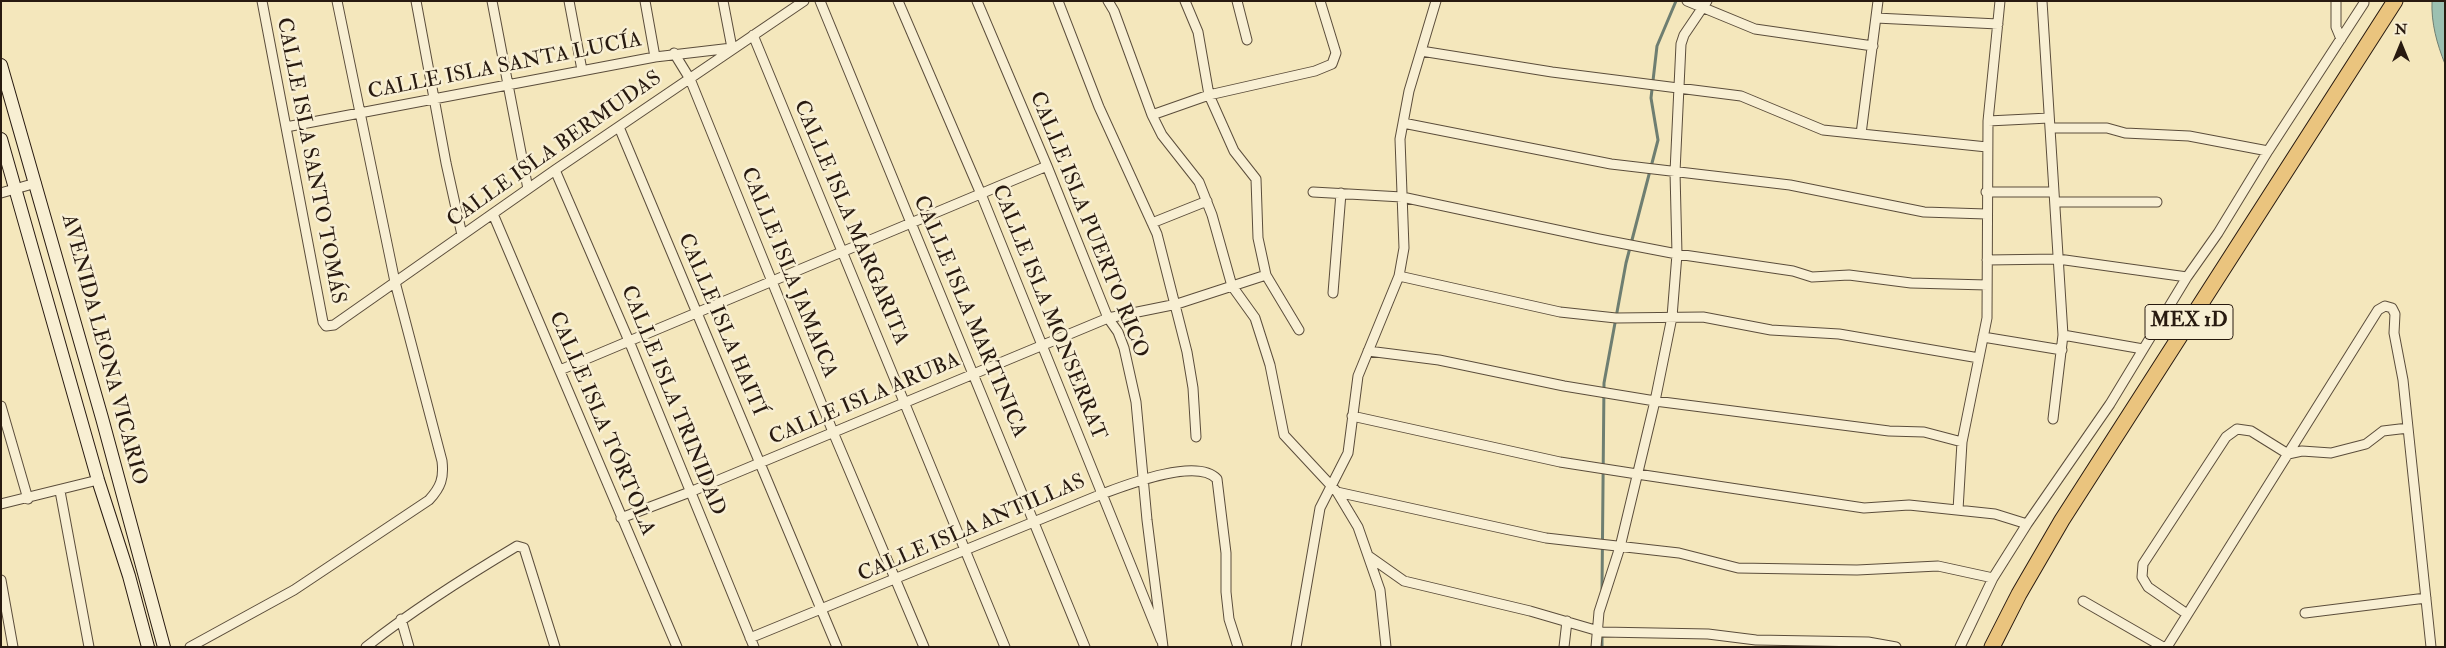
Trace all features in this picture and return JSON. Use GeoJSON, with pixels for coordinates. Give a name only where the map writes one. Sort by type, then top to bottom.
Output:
{"type":"FeatureCollection","features":[{"type":"Feature","properties":{"kind":"highway","name":"MEX 1D"},"geometry":{"type":"LineString","coordinates":[[1992,647],[2019,594],[2062,520],[2395,1]]}},
{"type":"Feature","properties":{"kind":"street","name":"CALLE ISLA SANTO TOMÁS"},"geometry":{"type":"LineString","coordinates":[[262,1],[323,322],[326,326]]}},
{"type":"Feature","properties":{"kind":"street"},"geometry":{"type":"LineString","coordinates":[[190,647],[294,590],[429,500],[439,489],[444,476],[442,461],[395,282],[338,1]]}},
{"type":"Feature","properties":{"kind":"street"},"geometry":{"type":"LineString","coordinates":[[416,1],[446,163],[462,235]]}},
{"type":"Feature","properties":{"kind":"street"},"geometry":{"type":"LineString","coordinates":[[492,1],[506,85],[528,189]]}},
{"type":"Feature","properties":{"kind":"street"},"geometry":{"type":"LineString","coordinates":[[569,1],[582,70]]}},
{"type":"Feature","properties":{"kind":"street"},"geometry":{"type":"LineString","coordinates":[[645,1],[655,56]]}},
{"type":"Feature","properties":{"kind":"street"},"geometry":{"type":"LineString","coordinates":[[723,1],[732,48]]}},
{"type":"Feature","properties":{"kind":"street","name":"CALLE ISLA MARTINICA"},"geometry":{"type":"LineString","coordinates":[[820,1],[1086,647]]}},
{"type":"Feature","properties":{"kind":"street","name":"CALLE ISLA MONSERRAT"},"geometry":{"type":"LineString","coordinates":[[898,1],[981,194],[1162,644]]}},
{"type":"Feature","properties":{"kind":"street","name":"CALLE ISLA PUERTO RICO"},"geometry":{"type":"LineString","coordinates":[[977,1],[1048,166],[1108,318],[1118,332],[1124,348],[1136,402],[1147,520],[1162,644]]}},
{"type":"Feature","properties":{"kind":"street"},"geometry":{"type":"LineString","coordinates":[[1058,1],[1099,106],[1152,222],[1177,304],[1193,388],[1196,437]]}},
{"type":"Feature","properties":{"kind":"street"},"geometry":{"type":"LineString","coordinates":[[1108,1],[1114,11],[1152,115],[1162,135],[1195,177],[1208,201],[1232,286],[1255,318],[1270,365],[1284,435],[1334,490],[1358,527],[1380,590],[1386,647]]}},
{"type":"Feature","properties":{"kind":"street"},"geometry":{"type":"LineString","coordinates":[[1185,1],[1198,32],[1209,95],[1234,151],[1256,179],[1258,238],[1266,275],[1299,330]]}},
{"type":"Feature","properties":{"kind":"street"},"geometry":{"type":"LineString","coordinates":[[1237,1],[1247,40]]}},
{"type":"Feature","properties":{"kind":"street"},"geometry":{"type":"LineString","coordinates":[[1152,115],[1209,95],[1316,71],[1332,64],[1336,53],[1320,1]]}},
{"type":"Feature","properties":{"kind":"street"},"geometry":{"type":"LineString","coordinates":[[1296,647],[1320,508],[1334,490],[1348,453],[1355,388],[1399,276],[1404,248],[1400,139],[1409,92],[1436,1]]}},
{"type":"Feature","properties":{"kind":"street"},"geometry":{"type":"LineString","coordinates":[[1687,1],[1705,4],[1755,29],[1873,46]]}},
{"type":"Feature","properties":{"kind":"street"},"geometry":{"type":"LineString","coordinates":[[1861,134],[1878,1]]}},
{"type":"Feature","properties":{"kind":"street"},"geometry":{"type":"LineString","coordinates":[[1958,510],[1962,442],[1987,318],[1986,192],[1988,120],[2000,1]]}},
{"type":"Feature","properties":{"kind":"street"},"geometry":{"type":"LineString","coordinates":[[2042,1],[2063,334],[2053,419]]}},
{"type":"Feature","properties":{"kind":"street"},"geometry":{"type":"LineString","coordinates":[[2336,1],[2336,27],[2341,39]]}},
{"type":"Feature","properties":{"kind":"street","name":"CALLE ISLA BERMUDAS"},"geometry":{"type":"LineString","coordinates":[[326,326],[334,325],[555,170],[802,2]]}},
{"type":"Feature","properties":{"kind":"street"},"geometry":{"type":"LineString","coordinates":[[1960,647],[1993,578],[2027,524],[2110,404],[2187,277],[2218,233],[2268,151],[2364,3]]}},
{"type":"Feature","properties":{"kind":"street"},"geometry":{"type":"LineString","coordinates":[[1596,647],[1596,629],[1599,612],[1620,547],[1655,401],[1672,317],[1677,254],[1674,172],[1681,44],[1684,35],[1705,4]]}},
{"type":"Feature","properties":{"kind":"street"},"geometry":{"type":"LineString","coordinates":[[1876,18],[1998,24]]}},
{"type":"Feature","properties":{"kind":"street","name":"CALLE ISLA MARGARITA"},"geometry":{"type":"LineString","coordinates":[[753,35],[1004,647]]}},
{"type":"Feature","properties":{"kind":"street","name":"CALLE ISLA SANTA LUCÍA"},"geometry":{"type":"LineString","coordinates":[[286,127],[655,56],[732,48]]}},
{"type":"Feature","properties":{"kind":"street"},"geometry":{"type":"LineString","coordinates":[[1421,51],[1552,72],[1741,96],[1823,130],[1987,147]]}},
{"type":"Feature","properties":{"kind":"street","name":"CALLE ISLA JAMAICA"},"geometry":{"type":"LineString","coordinates":[[674,53],[690,79],[833,432],[924,647]]}},
{"type":"Feature","properties":{"kind":"street","name":"AVENIDA LEONA VICARIO"},"geometry":{"type":"LineString","coordinates":[[1,65],[36,183],[164,647]]}},
{"type":"Feature","properties":{"kind":"street"},"geometry":{"type":"LineString","coordinates":[[1988,120],[2049,118]]}},
{"type":"Feature","properties":{"kind":"street"},"geometry":{"type":"LineString","coordinates":[[1403,123],[1611,164],[1790,185],[1924,212],[1986,214]]}},
{"type":"Feature","properties":{"kind":"street","name":"CALLE ISLA HAITÍ"},"geometry":{"type":"LineString","coordinates":[[620,126],[837,647]]}},
{"type":"Feature","properties":{"kind":"street"},"geometry":{"type":"LineString","coordinates":[[2050,128],[2108,128],[2125,133],[2189,136],[2268,151]]}},
{"type":"Feature","properties":{"kind":"street","name":"AVENIDA LEONA VICARIO"},"geometry":{"type":"LineString","coordinates":[[1,139],[98,480],[129,576],[148,647]]}},
{"type":"Feature","properties":{"kind":"street"},"geometry":{"type":"LineString","coordinates":[[560,370],[1048,166]]}},
{"type":"Feature","properties":{"kind":"street","name":"CALLE ISLA TRINIDAD"},"geometry":{"type":"LineString","coordinates":[[555,170],[629,341],[752,642]]}},
{"type":"Feature","properties":{"kind":"street"},"geometry":{"type":"LineString","coordinates":[[1,193],[36,183]]}},
{"type":"Feature","properties":{"kind":"street"},"geometry":{"type":"LineString","coordinates":[[1313,192],[1402,196],[1677,254],[1793,270],[1812,277],[1849,275],[1911,283],[1987,285]]}},
{"type":"Feature","properties":{"kind":"street"},"geometry":{"type":"LineString","coordinates":[[1986,192],[2054,192]]}},
{"type":"Feature","properties":{"kind":"street"},"geometry":{"type":"LineString","coordinates":[[1333,294],[1341,193]]}},
{"type":"Feature","properties":{"kind":"street"},"geometry":{"type":"LineString","coordinates":[[1152,222],[1208,201]]}},
{"type":"Feature","properties":{"kind":"street"},"geometry":{"type":"LineString","coordinates":[[2055,202],[2157,202]]}},
{"type":"Feature","properties":{"kind":"street","name":"CALLE ISLA TÓRTOLA"},"geometry":{"type":"LineString","coordinates":[[493,214],[677,647]]}},
{"type":"Feature","properties":{"kind":"street"},"geometry":{"type":"LineString","coordinates":[[1987,260],[2058,259],[2187,277]]}},
{"type":"Feature","properties":{"kind":"street","name":"CALLE ISLA ARUBA"},"geometry":{"type":"LineString","coordinates":[[621,518],[690,492],[1108,318],[1177,304],[1266,275]]}},
{"type":"Feature","properties":{"kind":"street"},"geometry":{"type":"LineString","coordinates":[[1399,276],[1560,312],[1616,318],[1703,317],[1771,330],[1839,334],[1979,358]]}},
{"type":"Feature","properties":{"kind":"street"},"geometry":{"type":"LineString","coordinates":[[2083,601],[2165,647],[2378,310],[2385,306],[2392,308],[2395,314],[2394,333],[2404,380],[2431,647]]}},
{"type":"Feature","properties":{"kind":"street"},"geometry":{"type":"LineString","coordinates":[[2063,334],[2143,348]]}},
{"type":"Feature","properties":{"kind":"street"},"geometry":{"type":"LineString","coordinates":[[1983,337],[2062,350]]}},
{"type":"Feature","properties":{"kind":"street"},"geometry":{"type":"LineString","coordinates":[[1368,351],[1439,360],[1564,386],[1655,401],[1889,431],[1924,432],[1962,442]]}},
{"type":"Feature","properties":{"kind":"street"},"geometry":{"type":"LineString","coordinates":[[1,406],[28,499]]}},
{"type":"Feature","properties":{"kind":"street"},"geometry":{"type":"LineString","coordinates":[[1352,416],[1560,462],[1864,508],[1909,505],[1995,514],[2027,524]]}},
{"type":"Feature","properties":{"kind":"street"},"geometry":{"type":"LineString","coordinates":[[2187,614],[2148,587],[2142,576],[2144,564],[2226,437],[2237,429],[2251,431],[2288,454],[2331,452],[2366,444],[2383,431],[2408,428]]}},
{"type":"Feature","properties":{"kind":"street","name":"CALLE ISLA ANTILLAS"},"geometry":{"type":"LineString","coordinates":[[752,642],[964,549],[1144,478],[1182,472],[1206,472],[1217,480],[1223,519],[1229,619],[1238,647]]}},
{"type":"Feature","properties":{"kind":"street"},"geometry":{"type":"LineString","coordinates":[[1,504],[28,499],[98,480]]}},
{"type":"Feature","properties":{"kind":"street"},"geometry":{"type":"LineString","coordinates":[[1334,490],[1546,538],[1679,553],[1738,568],[1857,570],[1938,566],[1993,578]]}},
{"type":"Feature","properties":{"kind":"street"},"geometry":{"type":"LineString","coordinates":[[60,491],[89,647]]}},
{"type":"Feature","properties":{"kind":"street"},"geometry":{"type":"LineString","coordinates":[[366,647],[401,619],[459,580],[517,546],[524,548],[555,647]]}},
{"type":"Feature","properties":{"kind":"street"},"geometry":{"type":"LineString","coordinates":[[1370,557],[1404,581],[1567,621],[1602,632],[1708,634],[1756,640],[1868,642],[1896,647]]}},
{"type":"Feature","properties":{"kind":"street"},"geometry":{"type":"LineString","coordinates":[[1,580],[13,647]]}},
{"type":"Feature","properties":{"kind":"street"},"geometry":{"type":"LineString","coordinates":[[2305,613],[2426,598]]}},
{"type":"Feature","properties":{"kind":"street"},"geometry":{"type":"LineString","coordinates":[[401,619],[409,647]]}},
{"type":"Feature","properties":{"kind":"street"},"geometry":{"type":"LineString","coordinates":[[1564,647],[1567,621]]}},
{"type":"Feature","properties":{"kind":"shaded area"},"geometry":{"type":"Polygon","coordinates":[[[2432,1],[2445,1],[2445,64],[2435,33],[2432,1]]]}},
{"type":"Feature","properties":{"kind":"waterway"},"geometry":{"type":"LineString","coordinates":[[1602,589],[1604,383],[1626,263],[1658,140],[1651,98],[1657,46],[1676,1]]}},
{"type":"Feature","properties":{"kind":"waterway"},"geometry":{"type":"LineString","coordinates":[[1602,633],[1602,647]]}}]}
